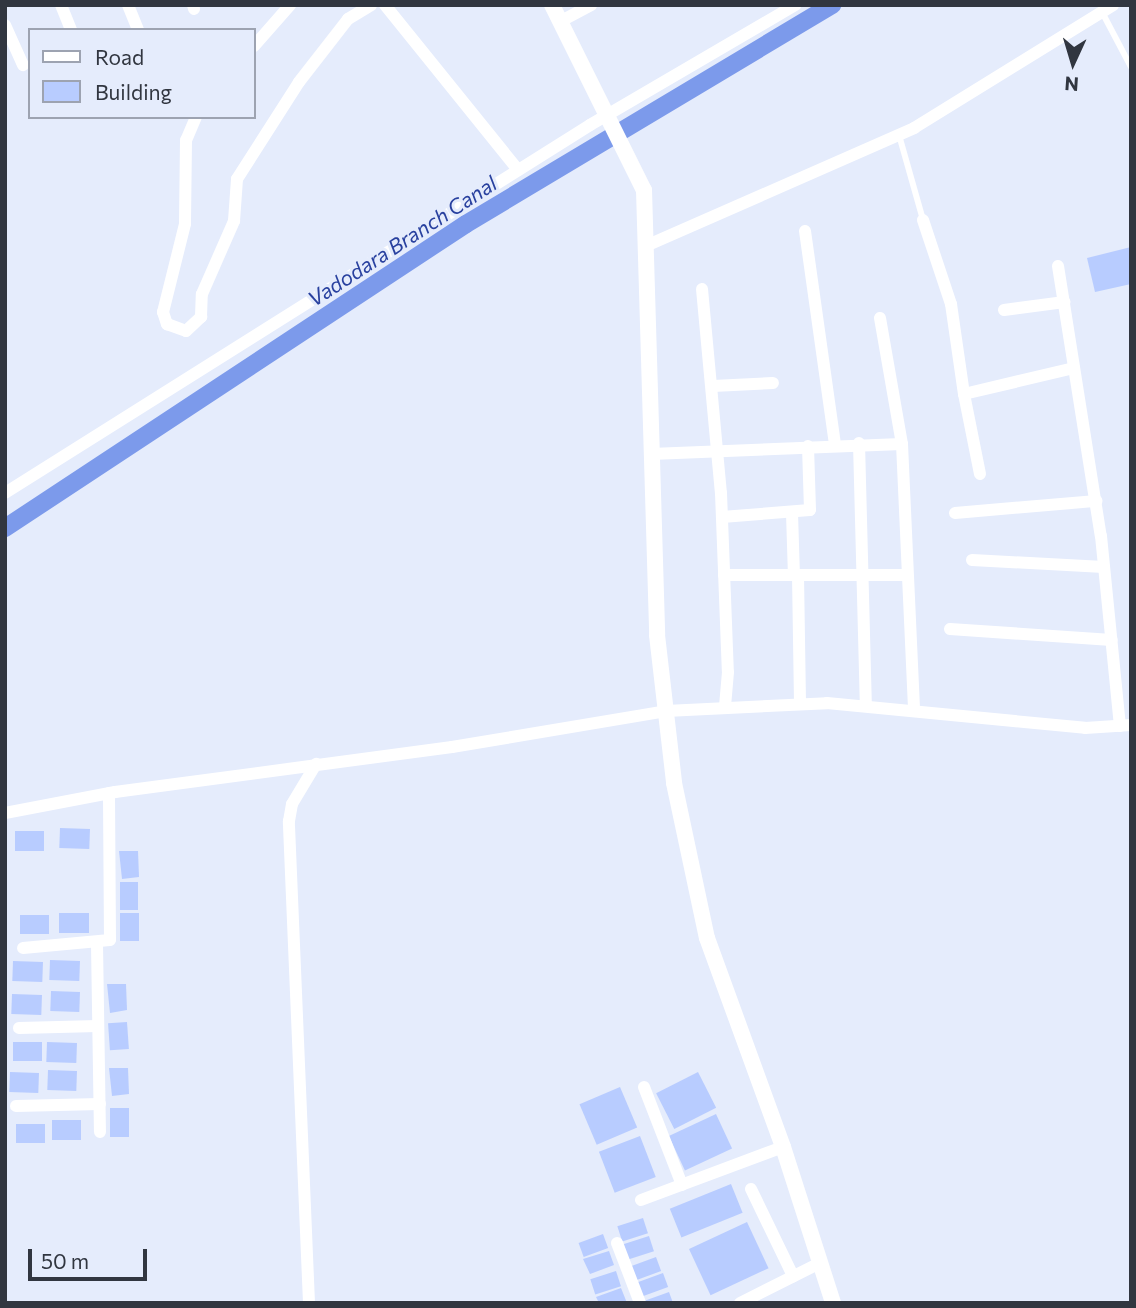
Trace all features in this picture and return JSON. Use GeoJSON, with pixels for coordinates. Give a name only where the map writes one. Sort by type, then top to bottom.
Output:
{"type":"FeatureCollection","features":[{"type":"Feature","properties":{"kind":"street"},"geometry":{"type":"LineString","coordinates":[[61,5],[70,28]]}},
{"type":"Feature","properties":{"kind":"street"},"geometry":{"type":"LineString","coordinates":[[128,5],[137,28]]}},
{"type":"Feature","properties":{"kind":"street"},"geometry":{"type":"LineString","coordinates":[[256,44],[290,5]]}},
{"type":"Feature","properties":{"kind":"street"},"geometry":{"type":"LineString","coordinates":[[195,119],[186,141],[185,224],[163,312],[167,324],[187,331],[201,317],[202,294],[234,221],[237,179],[315,61],[348,19],[371,5]]}},
{"type":"Feature","properties":{"kind":"street"},"geometry":{"type":"LineString","coordinates":[[385,5],[518,170]]}},
{"type":"Feature","properties":{"kind":"street"},"geometry":{"type":"LineString","coordinates":[[552,5],[563,20],[606,120],[644,190],[648,245],[657,635],[674,783],[707,938],[783,1147],[833,1303]]}},
{"type":"Feature","properties":{"kind":"street"},"geometry":{"type":"LineString","coordinates":[[563,20],[591,5]]}},
{"type":"Feature","properties":{"kind":"street"},"geometry":{"type":"LineString","coordinates":[[5,493],[518,170],[795,5]]}},
{"type":"Feature","properties":{"kind":"street"},"geometry":{"type":"LineString","coordinates":[[648,245],[899,135],[1107,9]]}},
{"type":"Feature","properties":{"kind":"street"},"geometry":{"type":"LineString","coordinates":[[5,25],[23,65]]}},
{"type":"Feature","properties":{"kind":"street"},"geometry":{"type":"LineString","coordinates":[[923,220],[951,304],[979,474]]}},
{"type":"Feature","properties":{"kind":"street"},"geometry":{"type":"LineString","coordinates":[[805,232],[835,444]]}},
{"type":"Feature","properties":{"kind":"street"},"geometry":{"type":"LineString","coordinates":[[5,813],[109,793],[452,747],[666,711],[800,704],[866,706],[1085,728],[1125,726],[1096,501],[1058,266]]}},
{"type":"Feature","properties":{"kind":"street"},"geometry":{"type":"LineString","coordinates":[[702,289],[713,386],[722,517],[725,708]]}},
{"type":"Feature","properties":{"kind":"street"},"geometry":{"type":"LineString","coordinates":[[1004,310],[1064,302]]}},
{"type":"Feature","properties":{"kind":"street"},"geometry":{"type":"LineString","coordinates":[[880,317],[902,444],[905,575],[914,710]]}},
{"type":"Feature","properties":{"kind":"street"},"geometry":{"type":"LineString","coordinates":[[964,394],[1074,368]]}},
{"type":"Feature","properties":{"kind":"street"},"geometry":{"type":"LineString","coordinates":[[713,386],[774,383]]}},
{"type":"Feature","properties":{"kind":"street"},"geometry":{"type":"LineString","coordinates":[[651,454],[718,453],[859,443],[902,444]]}},
{"type":"Feature","properties":{"kind":"street"},"geometry":{"type":"LineString","coordinates":[[859,443],[866,706]]}},
{"type":"Feature","properties":{"kind":"street"},"geometry":{"type":"LineString","coordinates":[[722,517],[805,512],[812,505],[808,446]]}},
{"type":"Feature","properties":{"kind":"street"},"geometry":{"type":"LineString","coordinates":[[955,513],[1096,501]]}},
{"type":"Feature","properties":{"kind":"street"},"geometry":{"type":"LineString","coordinates":[[792,513],[800,704]]}},
{"type":"Feature","properties":{"kind":"street"},"geometry":{"type":"LineString","coordinates":[[972,560],[1104,567]]}},
{"type":"Feature","properties":{"kind":"street"},"geometry":{"type":"LineString","coordinates":[[724,575],[905,575]]}},
{"type":"Feature","properties":{"kind":"street"},"geometry":{"type":"LineString","coordinates":[[950,629],[1112,640]]}},
{"type":"Feature","properties":{"kind":"street"},"geometry":{"type":"LineString","coordinates":[[309,1303],[289,821],[292,804],[316,764]]}},
{"type":"Feature","properties":{"kind":"street"},"geometry":{"type":"LineString","coordinates":[[23,948],[97,944],[110,940],[109,793]]}},
{"type":"Feature","properties":{"kind":"street"},"geometry":{"type":"LineString","coordinates":[[97,944],[100,1132]]}},
{"type":"Feature","properties":{"kind":"street"},"geometry":{"type":"LineString","coordinates":[[19,1028],[98,1026]]}},
{"type":"Feature","properties":{"kind":"street"},"geometry":{"type":"LineString","coordinates":[[644,1087],[682,1185]]}},
{"type":"Feature","properties":{"kind":"street"},"geometry":{"type":"LineString","coordinates":[[16,1106],[100,1104]]}},
{"type":"Feature","properties":{"kind":"street"},"geometry":{"type":"LineString","coordinates":[[641,1200],[783,1147]]}},
{"type":"Feature","properties":{"kind":"street"},"geometry":{"type":"LineString","coordinates":[[751,1189],[793,1276]]}},
{"type":"Feature","properties":{"kind":"street"},"geometry":{"type":"LineString","coordinates":[[617,1243],[640,1303]]}},
{"type":"Feature","properties":{"kind":"street"},"geometry":{"type":"LineString","coordinates":[[740,1303],[820,1263]]}},
{"type":"Feature","properties":{"kind":"lane"},"geometry":{"type":"LineString","coordinates":[[1107,9],[1131,67]]}},
{"type":"Feature","properties":{"kind":"lane"},"geometry":{"type":"LineString","coordinates":[[899,135],[923,220]]}},
{"type":"Feature","properties":{"kind":"building"},"geometry":{"type":"Polygon","coordinates":[[[1131,247],[1131,284],[1095,292],[1087,258],[1131,247]]]}},
{"type":"Feature","properties":{"kind":"building"},"geometry":{"type":"Polygon","coordinates":[[[60,828],[90,829],[89,849],[59,848],[60,828]]]}},
{"type":"Feature","properties":{"kind":"building"},"geometry":{"type":"Polygon","coordinates":[[[15,831],[44,831],[44,851],[15,851],[15,831]]]}},
{"type":"Feature","properties":{"kind":"building"},"geometry":{"type":"Polygon","coordinates":[[[119,851],[138,851],[139,877],[122,879],[119,851]]]}},
{"type":"Feature","properties":{"kind":"building"},"geometry":{"type":"Polygon","coordinates":[[[120,882],[138,882],[138,910],[120,910],[120,882]]]}},
{"type":"Feature","properties":{"kind":"building"},"geometry":{"type":"Polygon","coordinates":[[[59,913],[89,913],[89,933],[59,933],[59,913]]]}},
{"type":"Feature","properties":{"kind":"building"},"geometry":{"type":"Polygon","coordinates":[[[120,913],[139,913],[139,941],[120,941],[120,913]]]}},
{"type":"Feature","properties":{"kind":"building"},"geometry":{"type":"Polygon","coordinates":[[[20,915],[49,915],[49,934],[20,934],[20,915]]]}},
{"type":"Feature","properties":{"kind":"building"},"geometry":{"type":"Polygon","coordinates":[[[50,960],[80,961],[79,981],[49,980],[50,960]]]}},
{"type":"Feature","properties":{"kind":"building"},"geometry":{"type":"Polygon","coordinates":[[[13,961],[43,962],[42,982],[12,981],[13,961]]]}},
{"type":"Feature","properties":{"kind":"building"},"geometry":{"type":"Polygon","coordinates":[[[107,984],[126,984],[127,1010],[110,1013],[107,984]]]}},
{"type":"Feature","properties":{"kind":"building"},"geometry":{"type":"Polygon","coordinates":[[[51,991],[80,992],[79,1012],[50,1011],[51,991]]]}},
{"type":"Feature","properties":{"kind":"building"},"geometry":{"type":"Polygon","coordinates":[[[12,994],[42,995],[41,1015],[11,1014],[12,994]]]}},
{"type":"Feature","properties":{"kind":"building"},"geometry":{"type":"Polygon","coordinates":[[[127,1022],[129,1049],[110,1050],[108,1023],[127,1022]]]}},
{"type":"Feature","properties":{"kind":"building"},"geometry":{"type":"Polygon","coordinates":[[[13,1042],[42,1042],[42,1061],[13,1061],[13,1042]]]}},
{"type":"Feature","properties":{"kind":"building"},"geometry":{"type":"Polygon","coordinates":[[[47,1042],[77,1043],[76,1063],[46,1062],[47,1042]]]}},
{"type":"Feature","properties":{"kind":"building"},"geometry":{"type":"Polygon","coordinates":[[[109,1068],[128,1068],[129,1094],[112,1096],[109,1068]]]}},
{"type":"Feature","properties":{"kind":"building"},"geometry":{"type":"Polygon","coordinates":[[[48,1070],[77,1071],[76,1091],[47,1090],[48,1070]]]}},
{"type":"Feature","properties":{"kind":"building"},"geometry":{"type":"Polygon","coordinates":[[[10,1072],[39,1073],[38,1093],[9,1092],[10,1072]]]}},
{"type":"Feature","properties":{"kind":"building"},"geometry":{"type":"Polygon","coordinates":[[[698,1072],[716,1108],[674,1129],[656,1093],[698,1072]]]}},
{"type":"Feature","properties":{"kind":"building"},"geometry":{"type":"Polygon","coordinates":[[[620,1087],[637,1128],[597,1145],[579,1104],[620,1087]]]}},
{"type":"Feature","properties":{"kind":"building"},"geometry":{"type":"Polygon","coordinates":[[[110,1108],[129,1108],[129,1137],[110,1137],[110,1108]]]}},
{"type":"Feature","properties":{"kind":"building"},"geometry":{"type":"Polygon","coordinates":[[[716,1114],[732,1148],[685,1170],[669,1136],[716,1114]]]}},
{"type":"Feature","properties":{"kind":"building"},"geometry":{"type":"Polygon","coordinates":[[[52,1120],[81,1120],[81,1140],[52,1140],[52,1120]]]}},
{"type":"Feature","properties":{"kind":"building"},"geometry":{"type":"Polygon","coordinates":[[[16,1124],[45,1124],[45,1143],[16,1143],[16,1124]]]}},
{"type":"Feature","properties":{"kind":"building"},"geometry":{"type":"Polygon","coordinates":[[[640,1136],[656,1177],[615,1193],[599,1152],[640,1136]]]}},
{"type":"Feature","properties":{"kind":"building"},"geometry":{"type":"Polygon","coordinates":[[[731,1184],[743,1213],[681,1237],[670,1209],[731,1184]]]}},
{"type":"Feature","properties":{"kind":"building"},"geometry":{"type":"Polygon","coordinates":[[[643,1218],[648,1233],[622,1242],[617,1226],[643,1218]]]}},
{"type":"Feature","properties":{"kind":"building"},"geometry":{"type":"Polygon","coordinates":[[[747,1222],[769,1268],[711,1295],[689,1249],[747,1222]]]}},
{"type":"Feature","properties":{"kind":"building"},"geometry":{"type":"Polygon","coordinates":[[[603,1234],[608,1248],[584,1257],[579,1243],[603,1234]]]}},
{"type":"Feature","properties":{"kind":"building"},"geometry":{"type":"Polygon","coordinates":[[[649,1236],[654,1251],[628,1260],[623,1244],[649,1236]]]}},
{"type":"Feature","properties":{"kind":"building"},"geometry":{"type":"Polygon","coordinates":[[[609,1251],[614,1265],[590,1274],[583,1259],[609,1251]]]}},
{"type":"Feature","properties":{"kind":"building"},"geometry":{"type":"Polygon","coordinates":[[[656,1257],[661,1271],[637,1280],[632,1266],[656,1257]]]}},
{"type":"Feature","properties":{"kind":"building"},"geometry":{"type":"Polygon","coordinates":[[[616,1271],[621,1286],[595,1295],[590,1279],[616,1271]]]}},
{"type":"Feature","properties":{"kind":"building"},"geometry":{"type":"Polygon","coordinates":[[[663,1273],[668,1287],[643,1296],[638,1282],[663,1273]]]}},
{"type":"Feature","properties":{"kind":"building"},"geometry":{"type":"Polygon","coordinates":[[[621,1288],[627,1303],[599,1303],[596,1297],[621,1288]]]}},
{"type":"Feature","properties":{"kind":"building"},"geometry":{"type":"Polygon","coordinates":[[[669,1292],[673,1303],[644,1301],[669,1292]]]}},
{"type":"Feature","properties":{"kind":"waterway","name":"Vadodara Branch Canal"},"geometry":{"type":"LineString","coordinates":[[5,528],[466,224],[832,5]]}}]}
